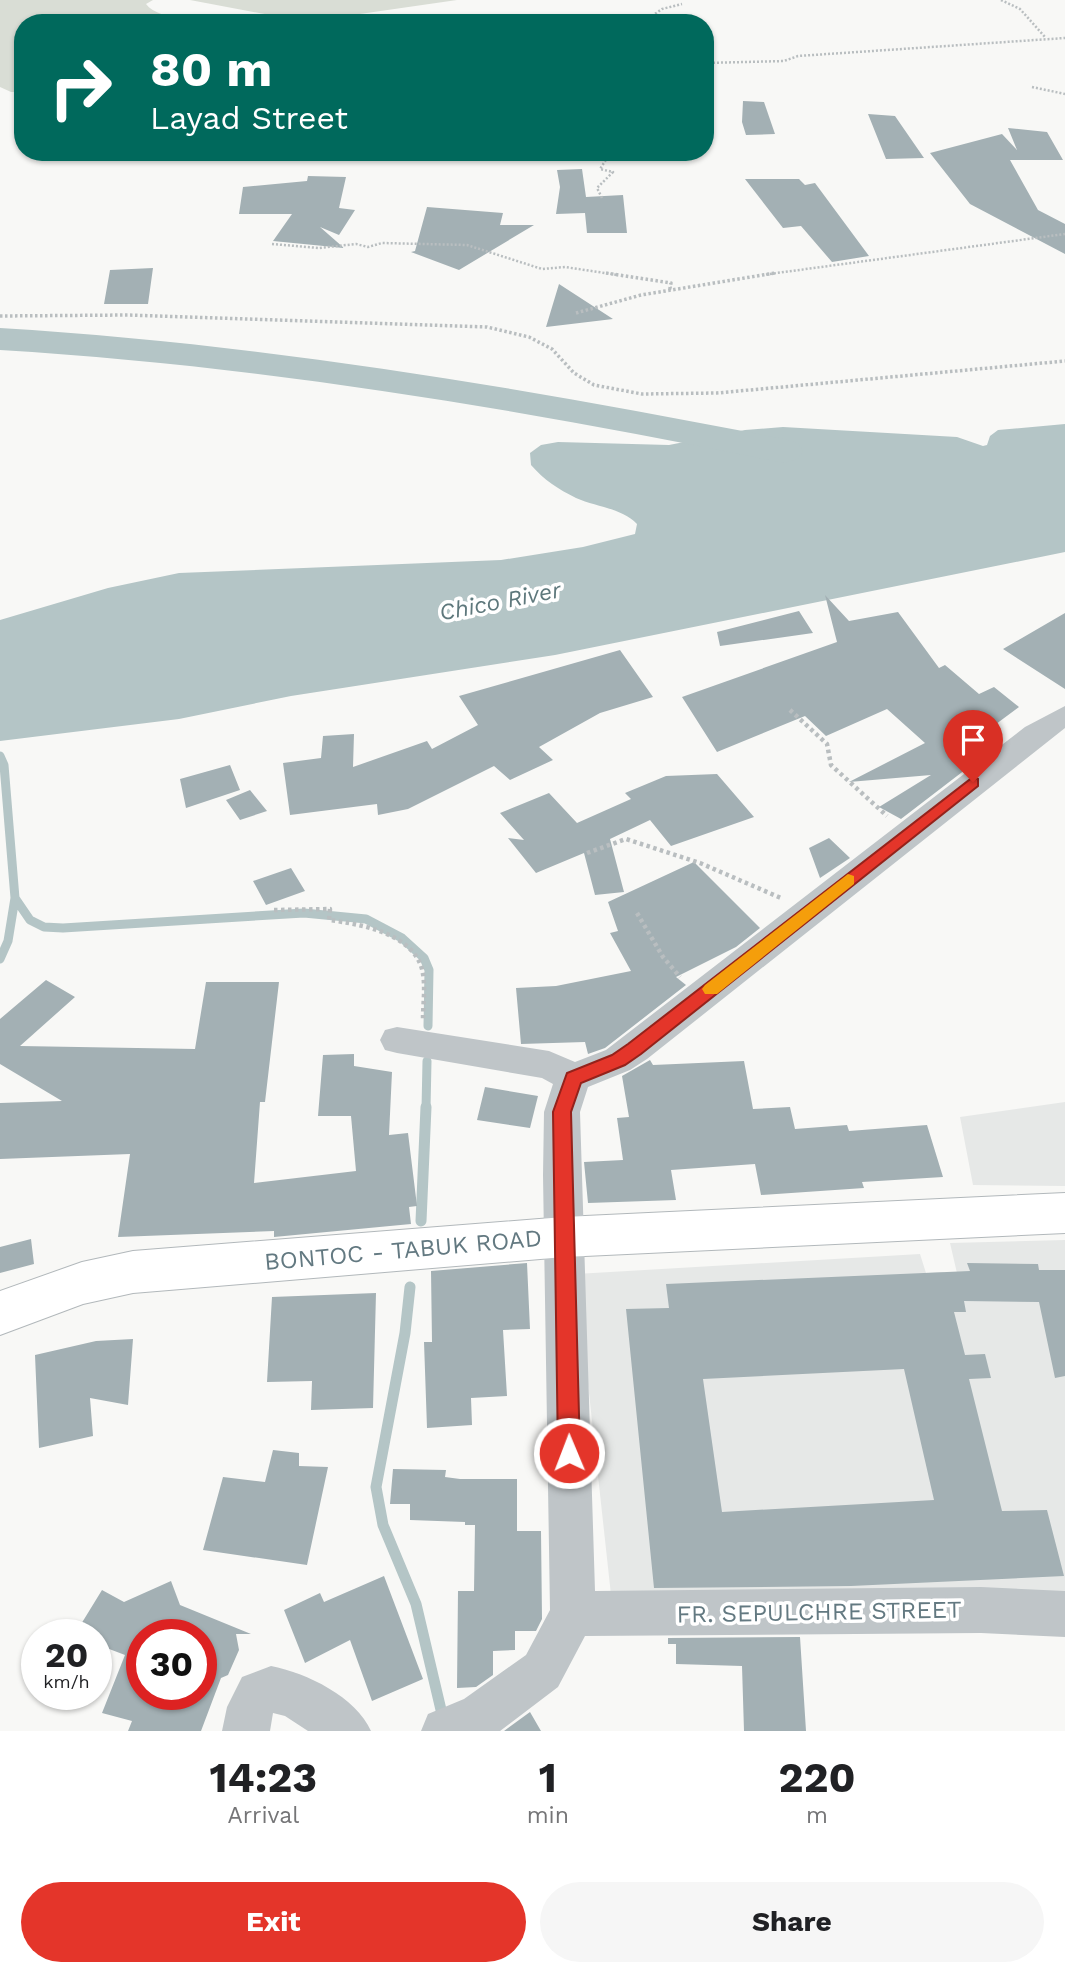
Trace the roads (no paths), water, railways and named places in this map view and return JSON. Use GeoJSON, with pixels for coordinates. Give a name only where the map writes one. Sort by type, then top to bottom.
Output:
{"type":"FeatureCollection","features":[{"type":"Feature","properties":{"kind":"highway","name":"BONTOC - TABUK ROAD"},"geometry":{"type":"LineString","coordinates":[[0,1313],[82,1283],[133,1272],[564,1237],[1065,1213]]}},
{"type":"Feature","properties":{"kind":"street"},"geometry":{"type":"LineString","coordinates":[[573,1078],[618,1060],[635,1049],[1035,734],[1065,715]]}},
{"type":"Feature","properties":{"kind":"street"},"geometry":{"type":"LineString","coordinates":[[410,1042],[549,1065],[573,1078]]}},
{"type":"Feature","properties":{"kind":"street"},"geometry":{"type":"LineString","coordinates":[[459,1725],[542,1671],[573,1614],[562,1112],[573,1078]]}},
{"type":"Feature","properties":{"kind":"street","name":"FR. SEPULCHRE STREET"},"geometry":{"type":"LineString","coordinates":[[573,1614],[981,1610],[1065,1614]]}},
{"type":"Feature","properties":{"kind":"street"},"geometry":{"type":"LineString","coordinates":[[246,1731],[249,1708],[255,1697],[267,1689],[282,1689],[347,1731]]}},
{"type":"Feature","properties":{"kind":"water"},"geometry":{"type":"Polygon","coordinates":[[[1065,424],[1065,552],[555,655],[291,696],[179,719],[0,741],[0,620],[108,588],[179,573],[501,560],[583,547],[635,534],[637,524],[624,514],[576,498],[541,475],[531,465],[530,453],[541,445],[558,442],[669,445],[745,430],[783,427],[957,437],[983,446],[987,445],[990,436],[998,430],[1065,424]]]}},
{"type":"Feature","properties":{"kind":"waterway","name":"Chico River"},"geometry":{"type":"LineString","coordinates":[[0,339],[198,354],[296,366],[492,395],[784,451]]}},
{"type":"Feature","properties":{"kind":"waterway"},"geometry":{"type":"LineString","coordinates":[[0,756],[4,765],[15,898]]}},
{"type":"Feature","properties":{"kind":"waterway"},"geometry":{"type":"LineString","coordinates":[[0,959],[8,941],[15,898]]}},
{"type":"Feature","properties":{"kind":"waterway"},"geometry":{"type":"LineString","coordinates":[[15,898],[30,920],[44,927],[304,913],[366,919],[402,938],[424,958],[429,970],[428,1026]]}},
{"type":"Feature","properties":{"kind":"waterway"},"geometry":{"type":"LineString","coordinates":[[426,1109],[427,1061]]}},
{"type":"Feature","properties":{"kind":"waterway"},"geometry":{"type":"LineString","coordinates":[[421,1221],[426,1107]]}},
{"type":"Feature","properties":{"kind":"waterway"},"geometry":{"type":"LineString","coordinates":[[410,1287],[405,1333],[376,1487],[383,1525],[416,1604],[446,1731]]}}]}
